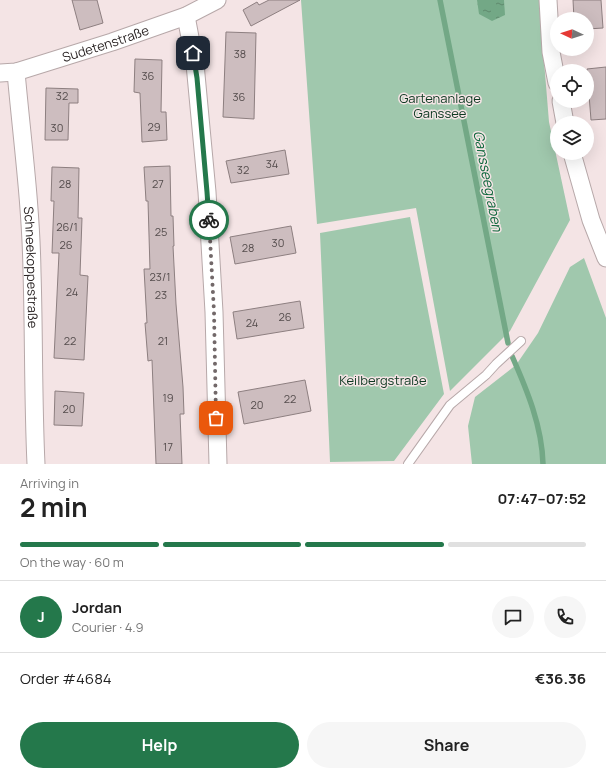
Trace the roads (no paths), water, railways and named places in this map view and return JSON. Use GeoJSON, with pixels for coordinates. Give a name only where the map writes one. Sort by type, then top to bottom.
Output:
{"type":"FeatureCollection","features":[{"type":"Feature","properties":{"kind":"street"},"geometry":{"type":"LineString","coordinates":[[548,0],[551,52],[553,64]]}},
{"type":"Feature","properties":{"kind":"street","name":"Sudetenstraße"},"geometry":{"type":"LineString","coordinates":[[8,72],[112,42],[186,16],[211,2]]}},
{"type":"Feature","properties":{"kind":"street"},"geometry":{"type":"LineString","coordinates":[[186,16],[195,64],[207,192],[214,312],[218,464]]}},
{"type":"Feature","properties":{"kind":"street","name":"Schneekoppestraße"},"geometry":{"type":"LineString","coordinates":[[8,72],[28,191],[32,271],[36,464]]}},
{"type":"Feature","properties":{"kind":"street"},"geometry":{"type":"LineString","coordinates":[[574,160],[591,220],[606,258]]}},
{"type":"Feature","properties":{"kind":"lane"},"geometry":{"type":"LineString","coordinates":[[408,464],[450,405],[486,375],[521,341]]}},
{"type":"Feature","properties":{"kind":"water"},"geometry":{"type":"Polygon","coordinates":[[[477,0],[504,0],[505,15],[492,21],[479,14],[477,0]]]}},
{"type":"Feature","properties":{"kind":"waterway","name":"Gansseegraben"},"geometry":{"type":"LineString","coordinates":[[440,0],[508,343]]}},
{"type":"Feature","properties":{"kind":"waterway","name":"Gansseegraben"},"geometry":{"type":"LineString","coordinates":[[512,356],[533,408],[540,436],[543,464]]}},
{"type":"Feature","properties":{"kind":"park label","name":"Gartenanlage Ganssee"},"geometry":{"type":"Point","coordinates":[440,106]}},
{"type":"Feature","properties":{"kind":"park label","name":"Keilbergstraße"},"geometry":{"type":"Point","coordinates":[383,380]}}]}
